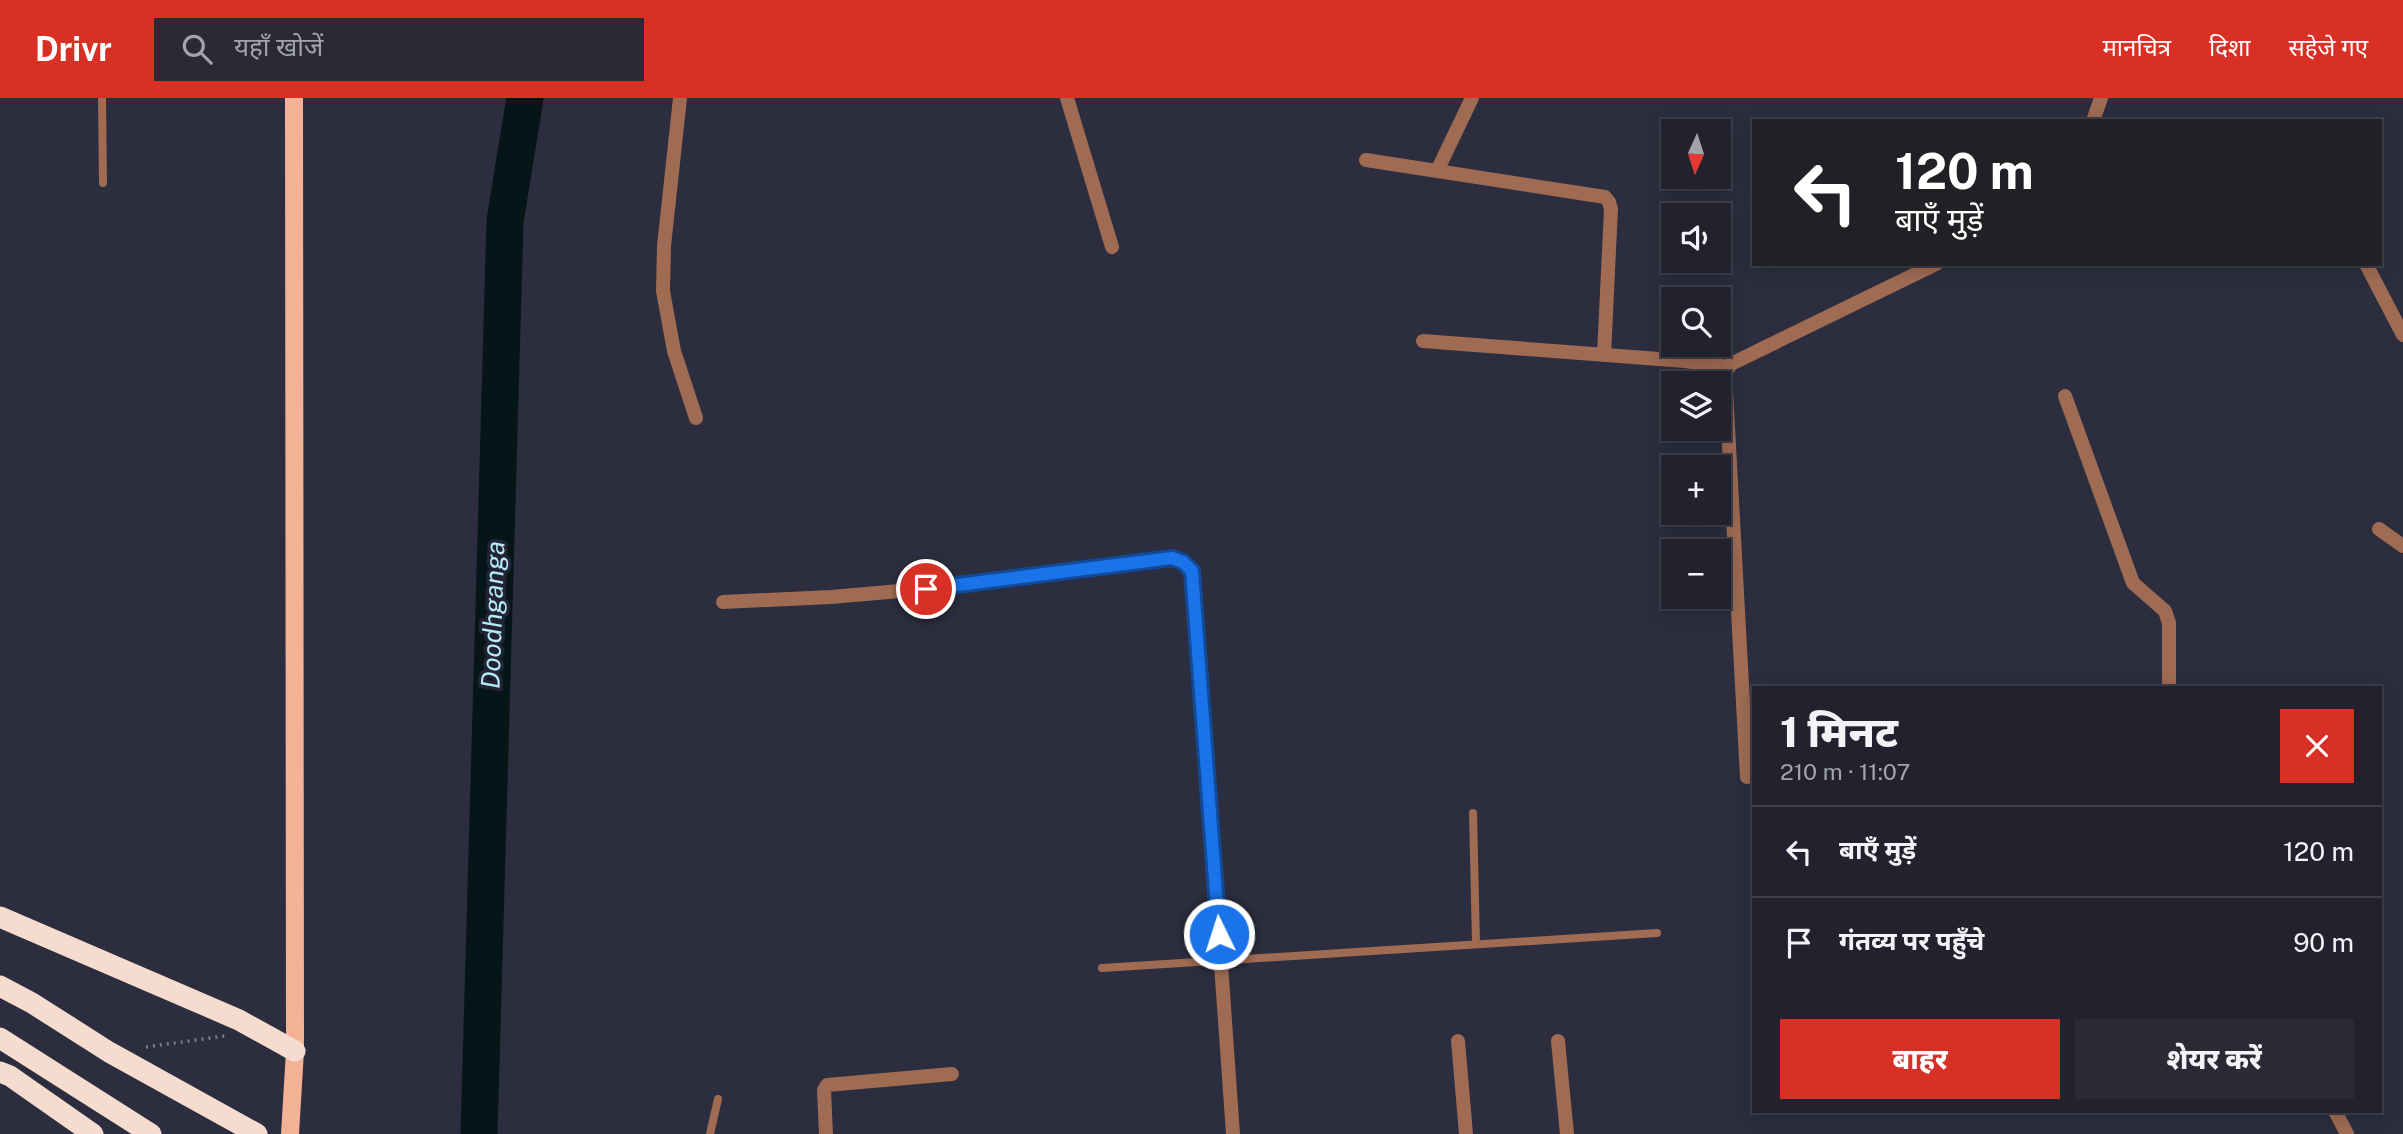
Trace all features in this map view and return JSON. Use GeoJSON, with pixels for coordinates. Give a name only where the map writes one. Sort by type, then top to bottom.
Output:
{"type":"FeatureCollection","features":[{"type":"Feature","properties":{"kind":"highway"},"geometry":{"type":"LineString","coordinates":[[0,916],[239,1020],[295,1051]]}},
{"type":"Feature","properties":{"kind":"highway"},"geometry":{"type":"LineString","coordinates":[[0,986],[109,1052],[257,1134]]}},
{"type":"Feature","properties":{"kind":"highway"},"geometry":{"type":"LineString","coordinates":[[0,1038],[151,1134]]}},
{"type":"Feature","properties":{"kind":"highway"},"geometry":{"type":"LineString","coordinates":[[0,1072],[10,1076],[93,1134]]}},
{"type":"Feature","properties":{"kind":"main road"},"geometry":{"type":"LineString","coordinates":[[290,1134],[295,1051],[295,98]]}},
{"type":"Feature","properties":{"kind":"street"},"geometry":{"type":"LineString","coordinates":[[680,98],[664,246],[663,291],[674,351],[696,418]]}},
{"type":"Feature","properties":{"kind":"street"},"geometry":{"type":"LineString","coordinates":[[1067,98],[1112,247]]}},
{"type":"Feature","properties":{"kind":"street"},"geometry":{"type":"LineString","coordinates":[[1437,171],[1472,98]]}},
{"type":"Feature","properties":{"kind":"street"},"geometry":{"type":"LineString","coordinates":[[2094,119],[2101,98]]}},
{"type":"Feature","properties":{"kind":"street"},"geometry":{"type":"LineString","coordinates":[[1366,160],[1605,197],[1611,209],[1604,355]]}},
{"type":"Feature","properties":{"kind":"street"},"geometry":{"type":"LineString","coordinates":[[1747,777],[1724,384],[1728,367],[1932,266]]}},
{"type":"Feature","properties":{"kind":"street"},"geometry":{"type":"LineString","coordinates":[[2367,266],[2403,335]]}},
{"type":"Feature","properties":{"kind":"street"},"geometry":{"type":"LineString","coordinates":[[1423,341],[1685,361],[1728,367]]}},
{"type":"Feature","properties":{"kind":"street"},"geometry":{"type":"LineString","coordinates":[[2065,397],[2133,583],[2165,611],[2169,623],[2169,686]]}},
{"type":"Feature","properties":{"kind":"street"},"geometry":{"type":"LineString","coordinates":[[2379,529],[2403,547]]}},
{"type":"Feature","properties":{"kind":"street"},"geometry":{"type":"LineString","coordinates":[[723,602],[831,597],[968,585],[1172,558],[1183,562],[1192,571],[1233,1134]]}},
{"type":"Feature","properties":{"kind":"street"},"geometry":{"type":"LineString","coordinates":[[1458,1041],[1466,1134]]}},
{"type":"Feature","properties":{"kind":"street"},"geometry":{"type":"LineString","coordinates":[[1558,1041],[1567,1134]]}},
{"type":"Feature","properties":{"kind":"street"},"geometry":{"type":"LineString","coordinates":[[826,1134],[824,1090],[827,1085],[952,1074]]}},
{"type":"Feature","properties":{"kind":"street"},"geometry":{"type":"LineString","coordinates":[[2336,1113],[2347,1134]]}},
{"type":"Feature","properties":{"kind":"lane"},"geometry":{"type":"LineString","coordinates":[[102,98],[103,183]]}},
{"type":"Feature","properties":{"kind":"lane"},"geometry":{"type":"LineString","coordinates":[[1473,813],[1476,943]]}},
{"type":"Feature","properties":{"kind":"lane"},"geometry":{"type":"LineString","coordinates":[[1102,968],[1657,933]]}},
{"type":"Feature","properties":{"kind":"lane"},"geometry":{"type":"LineString","coordinates":[[710,1134],[718,1099]]}},
{"type":"Feature","properties":{"kind":"path"},"geometry":{"type":"LineString","coordinates":[[109,1052],[260,1032]]}},
{"type":"Feature","properties":{"kind":"waterway","name":"Doodhganga"},"geometry":{"type":"LineString","coordinates":[[479,1134],[505,221],[525,98]]}},
{"type":"Feature","properties":{"kind":"route"},"geometry":{"type":"LineString","coordinates":[[926,589],[1172,558],[1183,562],[1192,571],[1219,934]]}}]}
